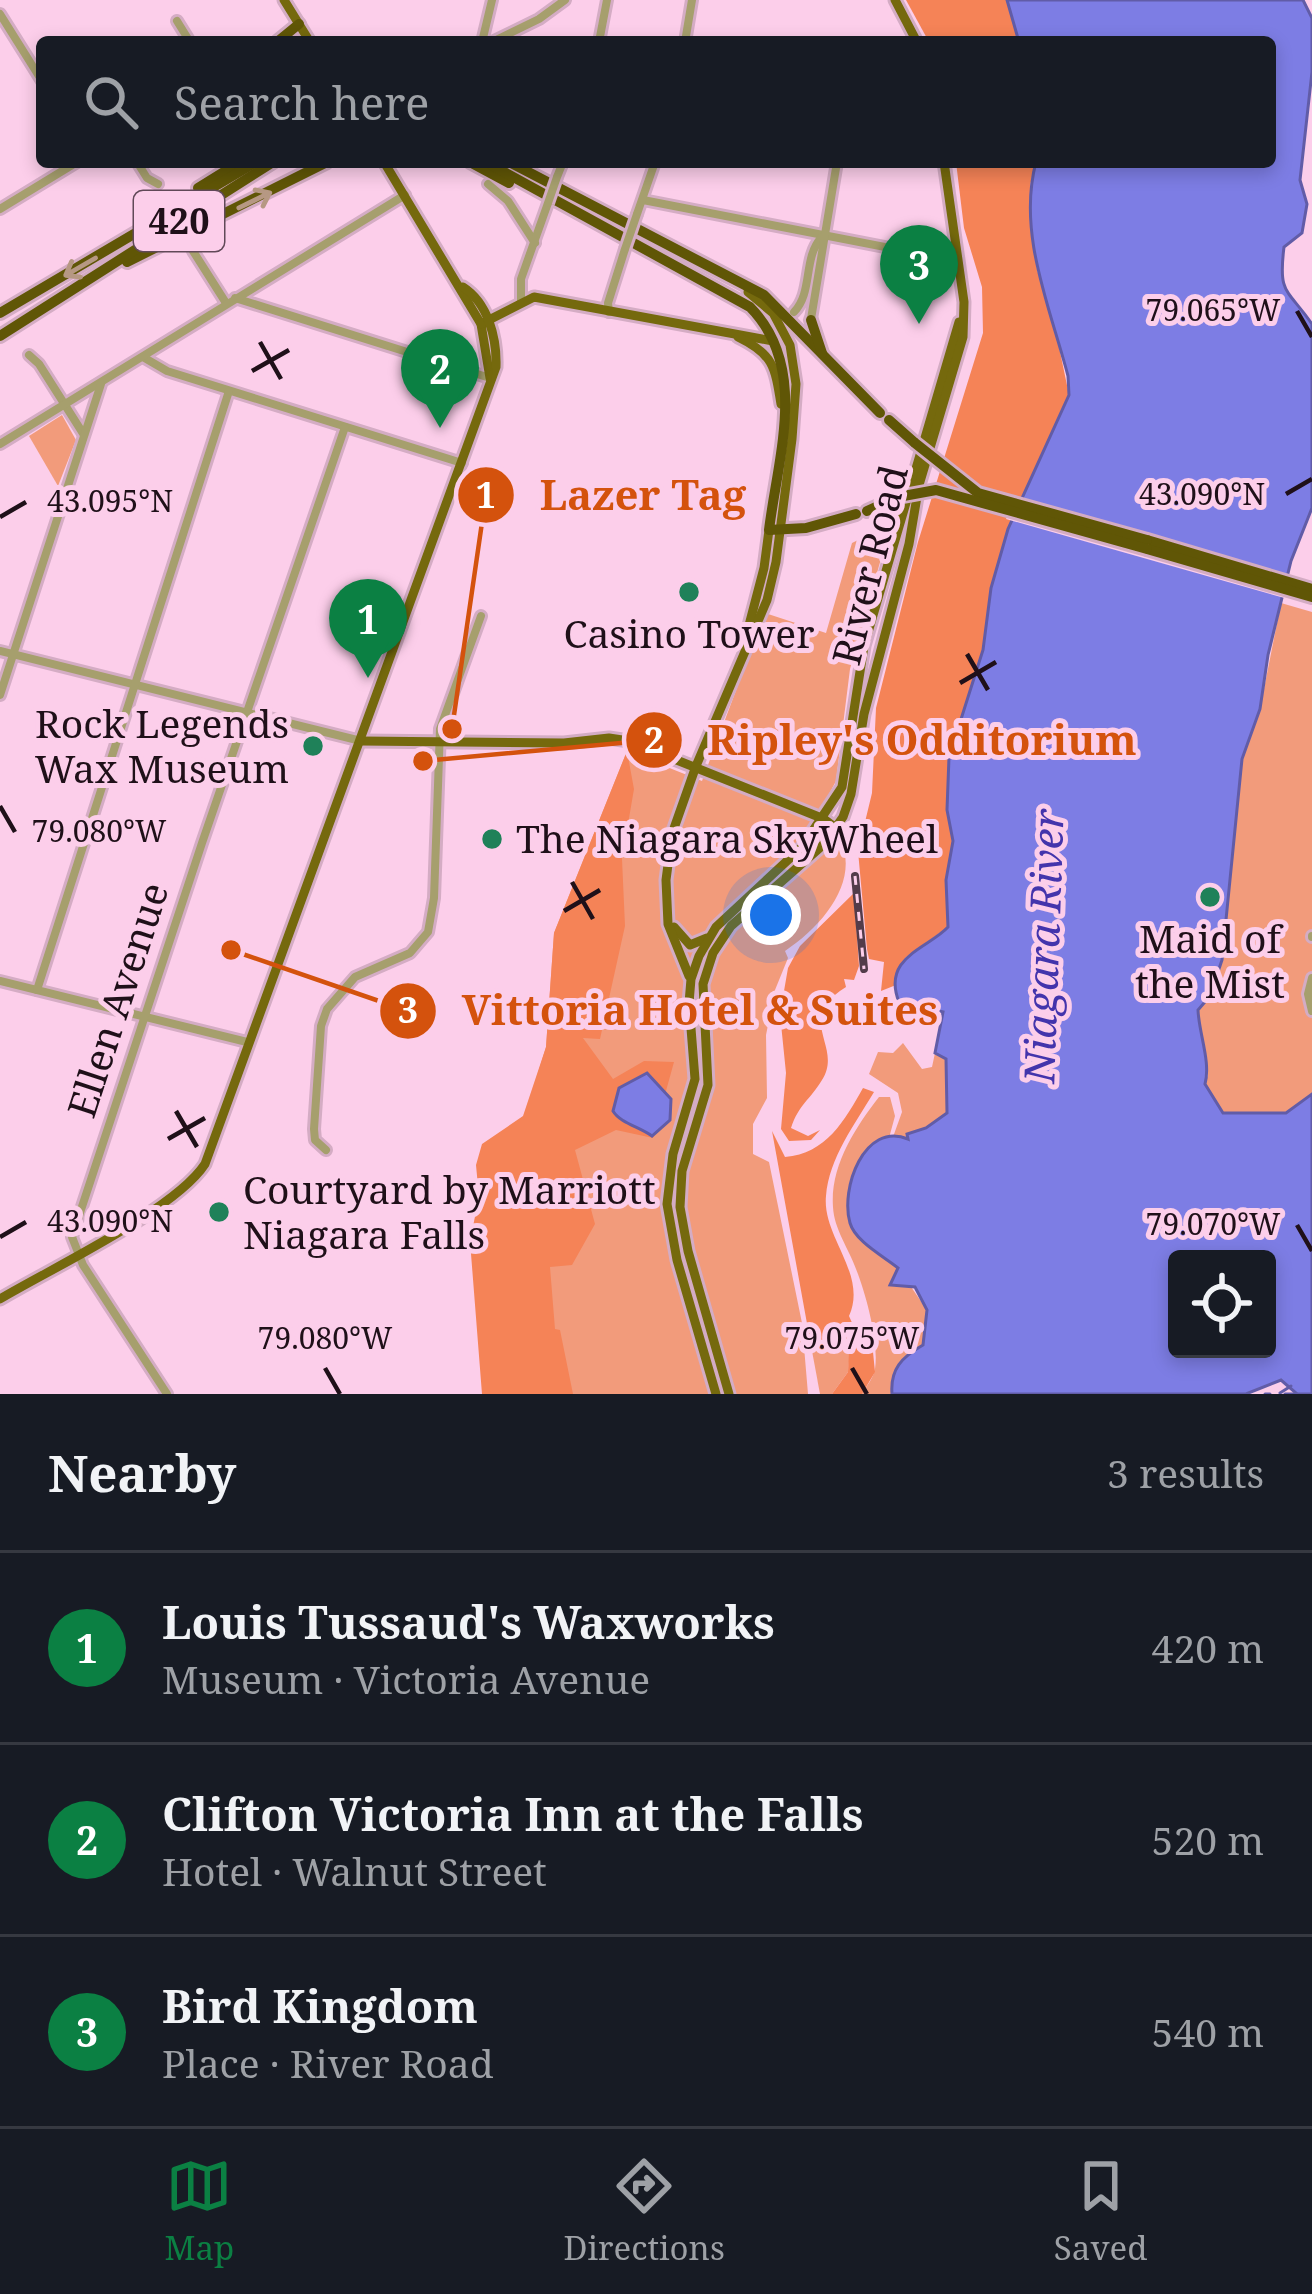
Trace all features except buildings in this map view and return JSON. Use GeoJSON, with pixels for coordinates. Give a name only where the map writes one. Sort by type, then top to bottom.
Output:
{"type":"FeatureCollection","features":[{"type":"Feature","properties":{"kind":"highway"},"geometry":{"type":"LineString","coordinates":[[284,36],[299,24]]}},
{"type":"Feature","properties":{"kind":"highway"},"geometry":{"type":"LineString","coordinates":[[153,224],[179,200],[230,168]]}},
{"type":"Feature","properties":{"kind":"highway","name":"420"},"geometry":{"type":"LineString","coordinates":[[0,313],[246,168]]}},
{"type":"Feature","properties":{"kind":"highway","name":"420"},"geometry":{"type":"LineString","coordinates":[[0,336],[264,168]]}},
{"type":"Feature","properties":{"kind":"highway"},"geometry":{"type":"LineString","coordinates":[[87,282],[316,168]]}},
{"type":"Feature","properties":{"kind":"highway"},"geometry":{"type":"LineString","coordinates":[[481,168],[520,189],[549,188]]}},
{"type":"Feature","properties":{"kind":"highway"},"geometry":{"type":"LineString","coordinates":[[501,168],[764,295],[884,417],[978,493],[1312,593]]}},
{"type":"Feature","properties":{"kind":"highway"},"geometry":{"type":"LineString","coordinates":[[517,168],[736,296],[783,344],[784,419],[774,530],[936,490],[1312,593]]}},
{"type":"Feature","properties":{"kind":"highway"},"geometry":{"type":"LineString","coordinates":[[531,168],[549,188]]}},
{"type":"Feature","properties":{"kind":"highway"},"geometry":{"type":"LineString","coordinates":[[779,309],[794,312]]}},
{"type":"Feature","properties":{"kind":"highway"},"geometry":{"type":"LineString","coordinates":[[811,320],[815,340],[830,365]]}},
{"type":"Feature","properties":{"kind":"main road"},"geometry":{"type":"LineString","coordinates":[[284,0],[306,36]]}},
{"type":"Feature","properties":{"kind":"main road"},"geometry":{"type":"LineString","coordinates":[[895,0],[913,36]]}},
{"type":"Feature","properties":{"kind":"main road"},"geometry":{"type":"LineString","coordinates":[[0,1299],[155,1209],[186,1186],[205,1164],[496,367],[497,352],[470,290],[463,287],[389,168]]}},
{"type":"Feature","properties":{"kind":"main road","name":"River Road"},"geometry":{"type":"LineString","coordinates":[[836,827],[851,794],[864,714],[962,337],[964,302],[945,168]]}},
{"type":"Feature","properties":{"kind":"main road"},"geometry":{"type":"LineString","coordinates":[[716,1394],[668,1214],[670,1164],[695,1079],[688,966],[672,938],[667,905],[672,834],[745,645],[792,439],[796,384],[768,308],[724,275]]}},
{"type":"Feature","properties":{"kind":"main road"},"geometry":{"type":"LineString","coordinates":[[485,322],[521,301],[544,298],[783,344]]}},
{"type":"Feature","properties":{"kind":"main road","name":"River Road"},"geometry":{"type":"LineString","coordinates":[[710,936],[743,899],[788,862],[824,819],[842,788],[861,659],[953,334],[962,317]]}},
{"type":"Feature","properties":{"kind":"main road"},"geometry":{"type":"LineString","coordinates":[[733,335],[757,346],[769,358],[784,419]]}},
{"type":"Feature","properties":{"kind":"main road"},"geometry":{"type":"LineString","coordinates":[[362,741],[564,743],[610,738],[647,746],[836,827],[803,864],[731,926],[713,953],[703,984],[708,1085],[686,1156],[680,1207],[729,1394]]}},
{"type":"Feature","properties":{"kind":"main road"},"geometry":{"type":"LineString","coordinates":[[667,905],[677,934],[685,942],[696,944],[710,936]]}},
{"type":"Feature","properties":{"kind":"main road"},"geometry":{"type":"LineString","coordinates":[[689,998],[697,962],[710,936]]}},
{"type":"Feature","properties":{"kind":"street"},"geometry":{"type":"LineString","coordinates":[[483,36],[492,0]]}},
{"type":"Feature","properties":{"kind":"street"},"geometry":{"type":"LineString","coordinates":[[504,36],[566,0]]}},
{"type":"Feature","properties":{"kind":"street"},"geometry":{"type":"LineString","coordinates":[[600,36],[607,0]]}},
{"type":"Feature","properties":{"kind":"street"},"geometry":{"type":"LineString","coordinates":[[686,36],[692,0]]}},
{"type":"Feature","properties":{"kind":"street"},"geometry":{"type":"LineString","coordinates":[[0,14],[36,71]]}},
{"type":"Feature","properties":{"kind":"street"},"geometry":{"type":"LineString","coordinates":[[177,21],[186,36]]}},
{"type":"Feature","properties":{"kind":"street"},"geometry":{"type":"LineString","coordinates":[[1,208],[67,168]]}},
{"type":"Feature","properties":{"kind":"street"},"geometry":{"type":"LineString","coordinates":[[141,168],[158,184]]}},
{"type":"Feature","properties":{"kind":"street"},"geometry":{"type":"LineString","coordinates":[[521,301],[520,285],[559,168]]}},
{"type":"Feature","properties":{"kind":"street"},"geometry":{"type":"LineString","coordinates":[[609,312],[653,168]]}},
{"type":"Feature","properties":{"kind":"street"},"geometry":{"type":"LineString","coordinates":[[811,320],[836,168]]}},
{"type":"Feature","properties":{"kind":"street"},"geometry":{"type":"LineString","coordinates":[[488,184],[508,201],[536,243]]}},
{"type":"Feature","properties":{"kind":"street"},"geometry":{"type":"LineString","coordinates":[[0,444],[405,195]]}},
{"type":"Feature","properties":{"kind":"street"},"geometry":{"type":"LineString","coordinates":[[643,200],[957,261]]}},
{"type":"Feature","properties":{"kind":"street"},"geometry":{"type":"LineString","coordinates":[[794,312],[802,302],[814,246],[823,237]]}},
{"type":"Feature","properties":{"kind":"street"},"geometry":{"type":"LineString","coordinates":[[193,251],[231,300],[490,378]]}},
{"type":"Feature","properties":{"kind":"street"},"geometry":{"type":"LineString","coordinates":[[28,355],[39,364],[85,436]]}},
{"type":"Feature","properties":{"kind":"street"},"geometry":{"type":"LineString","coordinates":[[142,357],[167,371],[462,463]]}},
{"type":"Feature","properties":{"kind":"street"},"geometry":{"type":"LineString","coordinates":[[0,695],[101,382]]}},
{"type":"Feature","properties":{"kind":"street"},"geometry":{"type":"LineString","coordinates":[[37,990],[229,391]]}},
{"type":"Feature","properties":{"kind":"street","name":"Ellen Avenue"},"geometry":{"type":"LineString","coordinates":[[77,1253],[72,1237],[79,1211],[345,427]]}},
{"type":"Feature","properties":{"kind":"street"},"geometry":{"type":"LineString","coordinates":[[326,1150],[315,1140],[314,1129],[321,1026],[327,1009],[355,977],[410,953],[421,943],[432,918],[440,728],[481,616]]}},
{"type":"Feature","properties":{"kind":"street"},"geometry":{"type":"LineString","coordinates":[[0,651],[362,741]]}},
{"type":"Feature","properties":{"kind":"street"},"geometry":{"type":"LineString","coordinates":[[1312,978],[1308,994],[1312,1011]]}},
{"type":"Feature","properties":{"kind":"street"},"geometry":{"type":"LineString","coordinates":[[0,980],[247,1042]]}},
{"type":"Feature","properties":{"kind":"street"},"geometry":{"type":"LineString","coordinates":[[77,1253],[167,1394]]}},
{"type":"Feature","properties":{"kind":"shaded area"},"geometry":{"type":"Polygon","coordinates":[[[906,0],[1007,0],[1017,36],[926,36],[906,0]]]}},
{"type":"Feature","properties":{"kind":"shaded area"},"geometry":{"type":"Polygon","coordinates":[[[957,168],[1034,168],[1030,185],[1037,270],[1069,395],[1008,529],[991,588],[983,650],[949,757],[947,810],[953,841],[946,880],[948,927],[905,958],[896,985],[881,991],[884,962],[869,959],[858,851],[872,793],[876,708],[918,542],[983,333],[982,287],[964,228],[957,168]]]}},
{"type":"Feature","properties":{"kind":"shaded area"},"geometry":{"type":"Polygon","coordinates":[[[62,415],[76,440],[58,486],[29,436],[62,415]]]}},
{"type":"Feature","properties":{"kind":"shaded area"},"geometry":{"type":"Polygon","coordinates":[[[858,540],[884,548],[850,669],[836,781],[819,813],[836,831],[846,869],[832,906],[785,951],[788,958],[775,990],[766,1035],[767,1098],[753,1124],[753,1154],[769,1162],[802,1323],[808,1394],[517,1394],[538,1073],[546,1047],[554,933],[627,751],[702,781],[765,613],[826,633],[852,543],[858,540]]]}},
{"type":"Feature","properties":{"kind":"shaded area"},"geometry":{"type":"Polygon","coordinates":[[[1281,603],[1312,612],[1312,1094],[1286,1113],[1223,1113],[1205,1084],[1208,1075],[1198,1010],[1220,972],[1242,759],[1260,709],[1281,603]]]}},
{"type":"Feature","properties":{"kind":"shaded area"},"geometry":{"type":"Polygon","coordinates":[[[627,751],[634,789],[622,859],[625,926],[600,1039],[583,1038],[613,1079],[644,1061],[674,1062],[653,1138],[616,1130],[575,1150],[595,1224],[572,1265],[550,1267],[555,1329],[560,1330],[573,1394],[482,1394],[470,1241],[479,1197],[476,1165],[482,1144],[523,1116],[546,1047],[554,933],[627,751]]]}},
{"type":"Feature","properties":{"kind":"shaded area"},"geometry":{"type":"Polygon","coordinates":[[[854,893],[859,966],[854,980],[844,979],[846,987],[823,1011],[827,1068],[791,1128],[808,1136],[820,1130],[811,1140],[789,1141],[781,1129],[786,1073],[780,1014],[788,968],[800,946],[854,893]]]}},
{"type":"Feature","properties":{"kind":"shaded area"},"geometry":{"type":"Polygon","coordinates":[[[903,1043],[922,1069],[932,1067],[935,1053],[946,1059],[949,1088],[946,1116],[906,1139],[893,1137],[902,1112],[898,1093],[869,1074],[878,1052],[893,1053],[903,1043]]]}},
{"type":"Feature","properties":{"kind":"shaded area"},"geometry":{"type":"Polygon","coordinates":[[[863,1088],[874,1092],[832,1168],[826,1196],[831,1226],[853,1285],[849,1316],[853,1325],[860,1323],[862,1343],[872,1342],[875,1372],[862,1394],[832,1394],[848,1372],[849,1352],[833,1343],[810,1340],[772,1131],[785,1157],[812,1149],[841,1123],[863,1088]]]}},
{"type":"Feature","properties":{"kind":"shaded area"},"geometry":{"type":"Polygon","coordinates":[[[879,1097],[890,1097],[895,1116],[889,1138],[882,1140],[862,1240],[898,1268],[927,1310],[923,1346],[901,1366],[892,1394],[862,1394],[875,1369],[873,1332],[860,1279],[836,1223],[833,1192],[846,1148],[879,1097]]]}},
{"type":"Feature","properties":{"kind":"shaded area"},"geometry":{"type":"Polygon","coordinates":[[[810,1340],[850,1351],[848,1372],[832,1394],[820,1394],[810,1340]]]}},
{"type":"Feature","properties":{"kind":"water","name":"Niagara River"},"geometry":{"type":"Polygon","coordinates":[[[1007,0],[1303,0],[1312,18],[1312,72],[1300,180],[1307,204],[1302,233],[1284,247],[1282,274],[1286,290],[1312,324],[1312,508],[1291,561],[1260,709],[1242,759],[1222,960],[1210,996],[1198,1010],[1205,1084],[1223,1113],[1286,1113],[1312,1094],[1312,1394],[1297,1394],[1281,1380],[1246,1394],[892,1394],[899,1365],[923,1345],[927,1310],[915,1287],[890,1285],[898,1268],[863,1242],[850,1223],[852,1177],[868,1149],[892,1136],[908,1139],[907,1134],[947,1113],[946,1059],[935,1053],[943,1012],[899,1002],[896,974],[910,956],[948,927],[946,880],[953,841],[947,810],[949,757],[983,650],[991,588],[1008,529],[1069,395],[1030,216],[1035,168],[1276,168],[1276,36],[1017,36],[1007,0]]]}},
{"type":"Feature","properties":{"kind":"water"},"geometry":{"type":"Polygon","coordinates":[[[647,1073],[671,1099],[670,1120],[652,1136],[613,1111],[619,1088],[647,1073]]]}},
{"type":"Feature","properties":{"kind":"pier"},"geometry":{"type":"Polygon","coordinates":[[[1016,499],[1293,578],[1288,599],[1006,519],[1016,499]]]}},
{"type":"Feature","properties":{"kind":"waterway"},"geometry":{"type":"LineString","coordinates":[[1280,1393],[1291,1386]]}},
{"type":"Feature","properties":{"kind":"waterway"},"geometry":{"type":"LineString","coordinates":[[1265,1394],[1270,1394]]}},
{"type":"Feature","properties":{"kind":"waterway"},"geometry":{"type":"LineString","coordinates":[[1285,1394],[1297,1394]]}},
{"type":"Feature","properties":{"kind":"railway"},"geometry":{"type":"LineString","coordinates":[[855,876],[864,969]]}},
{"type":"Feature","properties":{"kind":"place","name":"Bird Kingdom"},"geometry":{"type":"Point","coordinates":[919,324]}},
{"type":"Feature","properties":{"kind":"place","name":"Clifton Victoria Inn at the Falls"},"geometry":{"type":"Point","coordinates":[440,428]}},
{"type":"Feature","properties":{"kind":"place","name":"Casino Tower"},"geometry":{"type":"Point","coordinates":[689,592]}},
{"type":"Feature","properties":{"kind":"place","name":"Louis Tussaud's Waxworks"},"geometry":{"type":"Point","coordinates":[368,678]}},
{"type":"Feature","properties":{"kind":"place","name":"Lazer Tag"},"geometry":{"type":"Point","coordinates":[452,729]}},
{"type":"Feature","properties":{"kind":"place","name":"Rock Legends Wax Museum"},"geometry":{"type":"Point","coordinates":[313,746]}},
{"type":"Feature","properties":{"kind":"place","name":"Ripley's Odditorium"},"geometry":{"type":"Point","coordinates":[423,761]}},
{"type":"Feature","properties":{"kind":"place","name":"The Niagara SkyWheel"},"geometry":{"type":"Point","coordinates":[492,839]}},
{"type":"Feature","properties":{"kind":"place","name":"Maid of the Mist"},"geometry":{"type":"Point","coordinates":[1210,897]}},
{"type":"Feature","properties":{"kind":"place","name":"Vittoria Hotel & Suites"},"geometry":{"type":"Point","coordinates":[231,950]}},
{"type":"Feature","properties":{"kind":"place","name":"Courtyard by Marriott Niagara Falls"},"geometry":{"type":"Point","coordinates":[219,1212]}}]}
